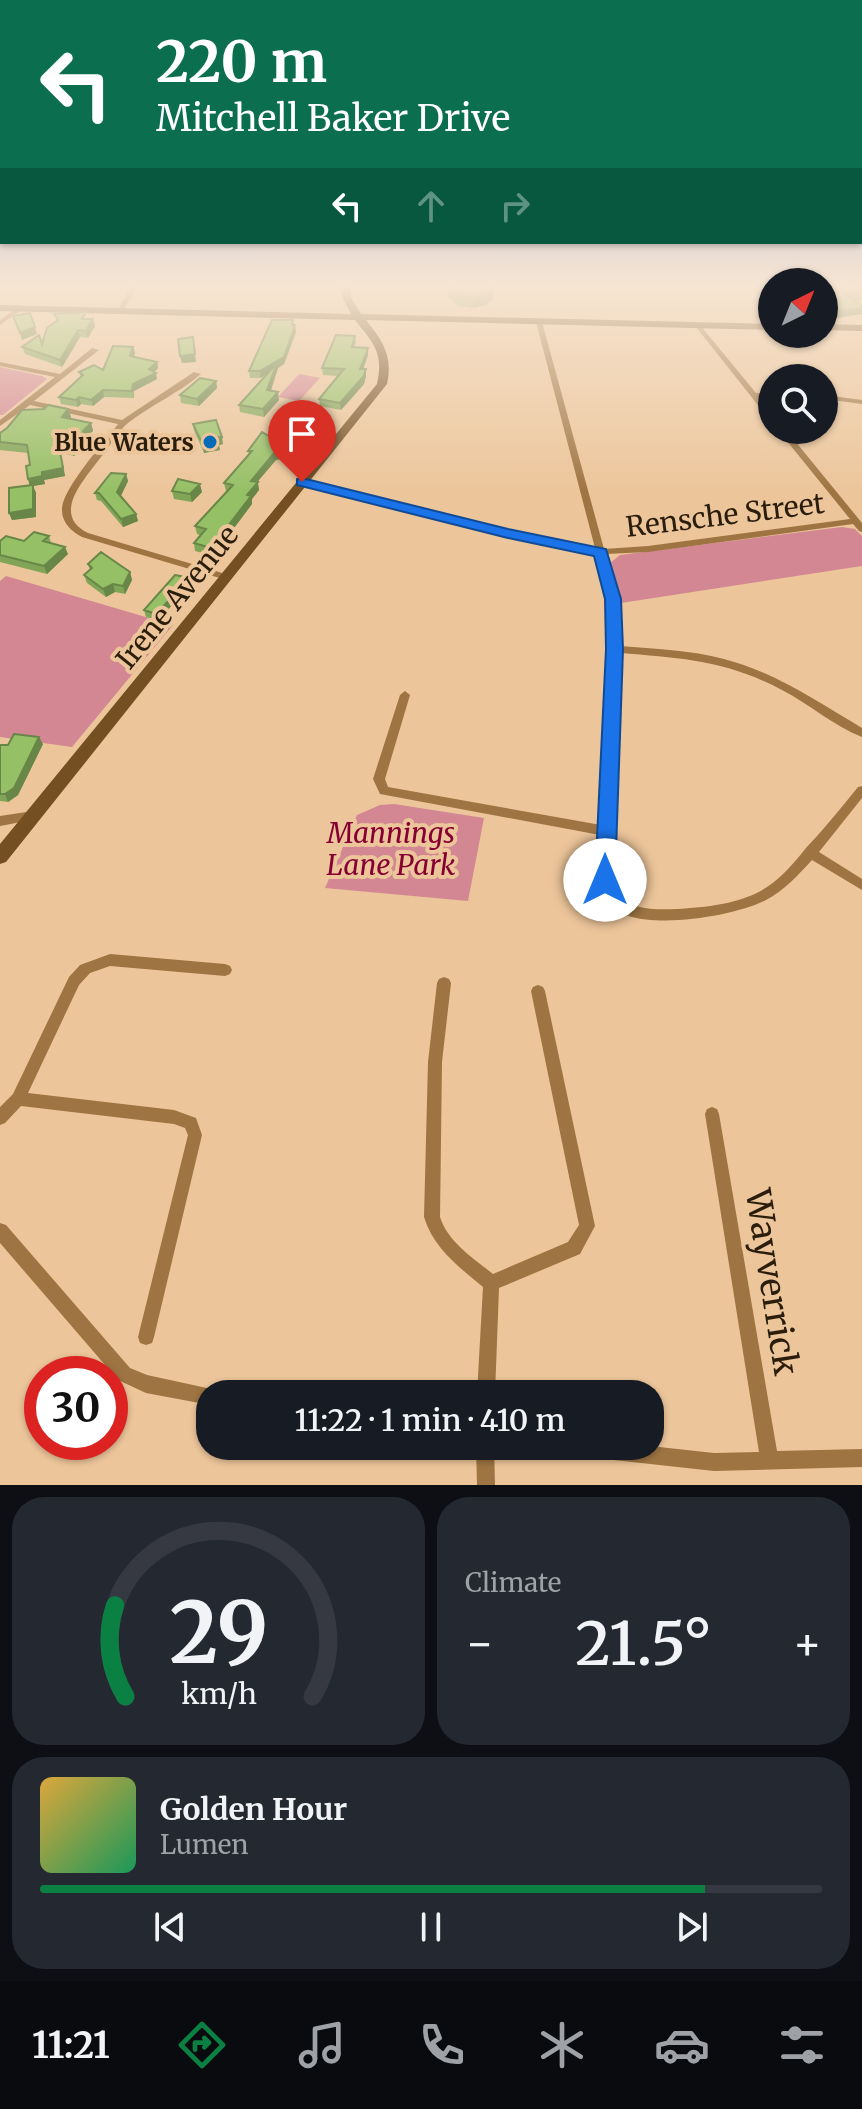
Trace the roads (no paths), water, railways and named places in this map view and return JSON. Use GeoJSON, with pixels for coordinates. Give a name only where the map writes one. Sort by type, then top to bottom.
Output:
{"type":"FeatureCollection","features":[{"type":"Feature","properties":{"kind":"street"},"geometry":{"type":"LineString","coordinates":[[0,424],[90,353]]}},
{"type":"Feature","properties":{"kind":"street","name":"Irene Avenue"},"geometry":{"type":"LineString","coordinates":[[0,857],[373,398],[388,368],[384,353]]}},
{"type":"Feature","properties":{"kind":"street"},"geometry":{"type":"LineString","coordinates":[[547,353],[613,599],[615,649],[605,831],[608,896],[620,908],[647,914],[697,912],[750,902],[774,889],[862,790]]}},
{"type":"Feature","properties":{"kind":"street"},"geometry":{"type":"LineString","coordinates":[[720,353],[758,400]]}},
{"type":"Feature","properties":{"kind":"street"},"geometry":{"type":"LineString","coordinates":[[0,364],[59,376]]}},
{"type":"Feature","properties":{"kind":"street"},"geometry":{"type":"LineString","coordinates":[[197,374],[123,423],[67,499],[66,512],[70,524],[85,535],[226,577]]}},
{"type":"Feature","properties":{"kind":"street"},"geometry":{"type":"LineString","coordinates":[[838,399],[862,402]]}},
{"type":"Feature","properties":{"kind":"street"},"geometry":{"type":"LineString","coordinates":[[28,402],[123,423]]}},
{"type":"Feature","properties":{"kind":"street"},"geometry":{"type":"LineString","coordinates":[[793,444],[859,525]]}},
{"type":"Feature","properties":{"kind":"street","name":"Rensche Street"},"geometry":{"type":"LineString","coordinates":[[302,482],[508,533],[601,552],[859,525]]}},
{"type":"Feature","properties":{"kind":"street"},"geometry":{"type":"LineString","coordinates":[[615,649],[700,658],[745,669],[777,683],[862,733]]}},
{"type":"Feature","properties":{"kind":"street"},"geometry":{"type":"LineString","coordinates":[[405,695],[379,779],[384,791],[605,831]]}},
{"type":"Feature","properties":{"kind":"street"},"geometry":{"type":"LineString","coordinates":[[0,821],[33,816]]}},
{"type":"Feature","properties":{"kind":"street"},"geometry":{"type":"LineString","coordinates":[[810,852],[862,885]]}},
{"type":"Feature","properties":{"kind":"street"},"geometry":{"type":"LineString","coordinates":[[0,1118],[18,1099],[74,981],[85,969],[110,960],[225,970]]}},
{"type":"Feature","properties":{"kind":"street"},"geometry":{"type":"LineString","coordinates":[[444,983],[435,1062],[432,1217],[445,1243],[491,1283]]}},
{"type":"Feature","properties":{"kind":"street"},"geometry":{"type":"LineString","coordinates":[[491,1283],[574,1248],[587,1226],[538,991]]}},
{"type":"Feature","properties":{"kind":"street"},"geometry":{"type":"LineString","coordinates":[[18,1099],[174,1117],[191,1123],[195,1135],[146,1337]]}},
{"type":"Feature","properties":{"kind":"street","name":"Wayverrick"},"geometry":{"type":"LineString","coordinates":[[712,1114],[770,1461]]}},
{"type":"Feature","properties":{"kind":"street"},"geometry":{"type":"LineString","coordinates":[[0,1231],[124,1374],[146,1384],[196,1393]]}},
{"type":"Feature","properties":{"kind":"street"},"geometry":{"type":"LineString","coordinates":[[487,1380],[491,1283]]}},
{"type":"Feature","properties":{"kind":"street"},"geometry":{"type":"LineString","coordinates":[[664,1457],[714,1462],[862,1458]]}},
{"type":"Feature","properties":{"kind":"street"},"geometry":{"type":"LineString","coordinates":[[485,1460],[486,1485]]}},
{"type":"Feature","properties":{"kind":"place","name":"Blue Waters"},"geometry":{"type":"Point","coordinates":[210,442]}},
{"type":"Feature","properties":{"kind":"park label","name":"Mannings Lane Park"},"geometry":{"type":"Point","coordinates":[391,849]}}]}
